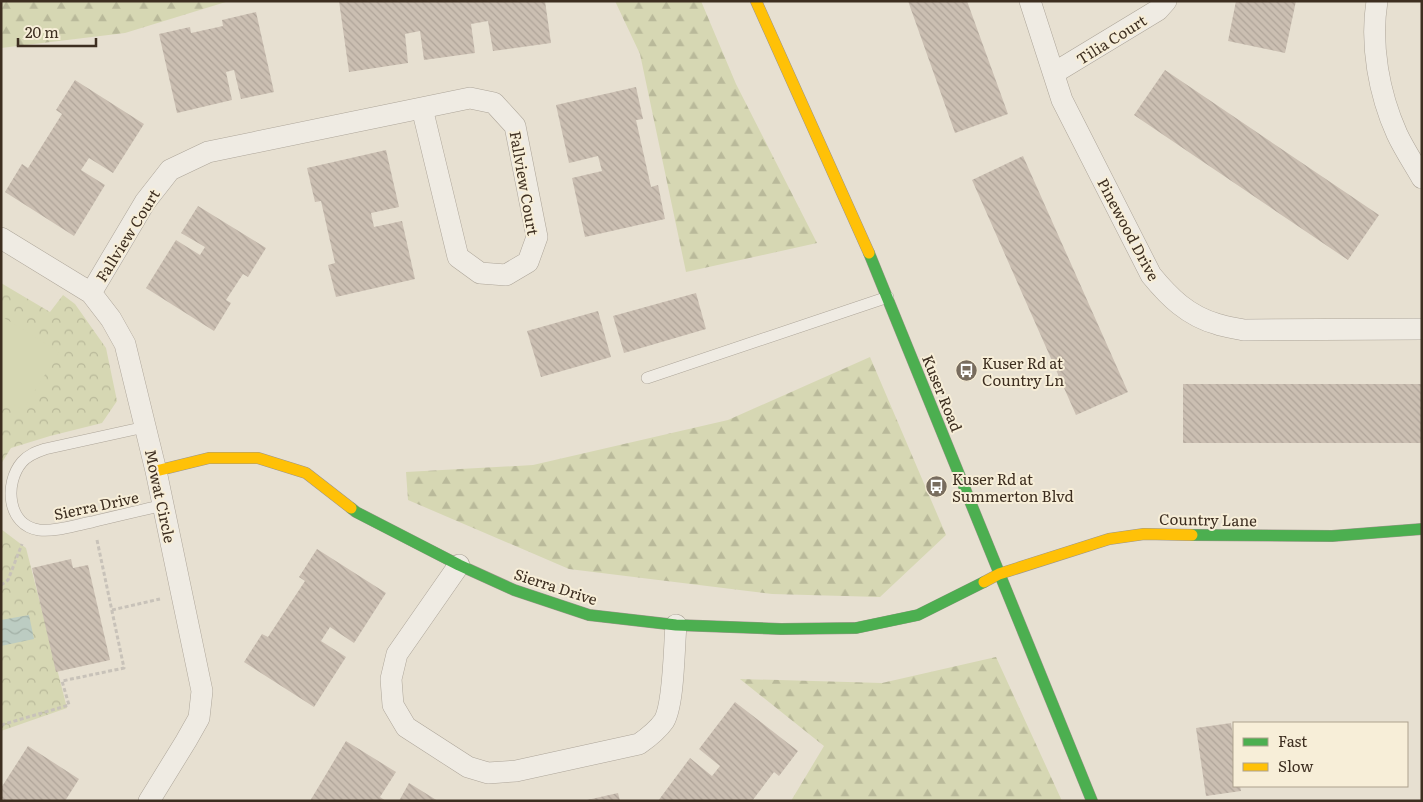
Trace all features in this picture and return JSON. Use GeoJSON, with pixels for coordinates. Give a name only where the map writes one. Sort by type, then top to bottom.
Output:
{"type":"FeatureCollection","features":[{"type":"Feature","properties":{"kind":"street","name":"Kuser Road"},"geometry":{"type":"LineString","coordinates":[[756,1],[888,297],[1092,801]]}},
{"type":"Feature","properties":{"kind":"street","name":"Pinewood Drive"},"geometry":{"type":"LineString","coordinates":[[1030,1],[1062,100],[1151,275],[1167,295],[1191,313],[1216,324],[1244,330],[1422,329]]}},
{"type":"Feature","properties":{"kind":"street","name":"Tilia Court"},"geometry":{"type":"LineString","coordinates":[[1054,74],[1158,10],[1166,1]]}},
{"type":"Feature","properties":{"kind":"street"},"geometry":{"type":"LineString","coordinates":[[1377,1],[1375,12],[1375,54],[1383,95],[1397,134],[1422,178]]}},
{"type":"Feature","properties":{"kind":"street","name":"Fallview Court"},"geometry":{"type":"LineString","coordinates":[[91,293],[145,202],[170,170],[208,152],[470,98],[494,103],[515,126],[538,236],[528,262],[506,275],[480,273],[458,257],[422,108]]}},
{"type":"Feature","properties":{"kind":"street","name":"Mowat Circle"},"geometry":{"type":"LineString","coordinates":[[1,238],[91,293],[112,319],[125,344],[156,471],[202,691],[199,718],[149,801]]}},
{"type":"Feature","properties":{"kind":"street","name":"Sierra Drive"},"geometry":{"type":"LineString","coordinates":[[156,471],[209,458],[258,458],[306,473],[356,512],[459,565],[514,590],[589,615],[676,625],[781,629],[856,628],[918,615],[999,574]]}},
{"type":"Feature","properties":{"kind":"street","name":"Country Lane"},"geometry":{"type":"LineString","coordinates":[[999,574],[1109,539],[1144,534],[1332,536],[1422,529]]}},
{"type":"Feature","properties":{"kind":"street"},"geometry":{"type":"LineString","coordinates":[[459,565],[397,654],[391,679],[393,705],[406,727],[468,767],[488,773],[516,771],[639,744],[654,734],[666,719],[671,700],[676,625]]}},
{"type":"Feature","properties":{"kind":"lane"},"geometry":{"type":"LineString","coordinates":[[647,378],[888,297]]}},
{"type":"Feature","properties":{"kind":"lane"},"geometry":{"type":"LineString","coordinates":[[29,527],[22,523],[16,515],[10,494],[16,470],[30,454],[44,449],[145,427]]}},
{"type":"Feature","properties":{"kind":"lane","name":"Sierra Drive"},"geometry":{"type":"LineString","coordinates":[[29,527],[38,530],[50,530],[163,506]]}},
{"type":"Feature","properties":{"kind":"path"},"geometry":{"type":"LineString","coordinates":[[1,724],[69,705],[62,681],[124,668],[92,521]]}},
{"type":"Feature","properties":{"kind":"path"},"geometry":{"type":"LineString","coordinates":[[1,585],[8,580],[29,527]]}},
{"type":"Feature","properties":{"kind":"path"},"geometry":{"type":"LineString","coordinates":[[112,610],[182,594]]}},
{"type":"Feature","properties":{"kind":"green space"},"geometry":{"type":"Polygon","coordinates":[[[1,1],[229,1],[125,33],[1,48],[1,1]]]}},
{"type":"Feature","properties":{"kind":"green space"},"geometry":{"type":"Polygon","coordinates":[[[615,1],[701,1],[736,84],[817,243],[686,272],[640,54],[615,1]]]}},
{"type":"Feature","properties":{"kind":"green space"},"geometry":{"type":"Polygon","coordinates":[[[1,283],[50,312],[63,295],[75,304],[106,348],[117,401],[102,423],[11,448],[1,464],[1,283]]]}},
{"type":"Feature","properties":{"kind":"green space"},"geometry":{"type":"Polygon","coordinates":[[[1,316],[59,352],[23,410],[1,397],[1,316]]]}},
{"type":"Feature","properties":{"kind":"green space"},"geometry":{"type":"Polygon","coordinates":[[[870,357],[946,535],[880,597],[772,594],[569,569],[408,500],[406,472],[533,465],[728,420],[870,357]]]}},
{"type":"Feature","properties":{"kind":"green space"},"geometry":{"type":"Polygon","coordinates":[[[1,529],[26,548],[67,708],[1,731],[1,529]]]}},
{"type":"Feature","properties":{"kind":"green space"},"geometry":{"type":"Polygon","coordinates":[[[996,657],[1062,801],[791,801],[824,746],[740,679],[882,683],[996,657]]]}},
{"type":"Feature","properties":{"kind":"water"},"geometry":{"type":"Polygon","coordinates":[[[29,615],[34,639],[1,646],[1,620],[29,615]]]}},
{"type":"Feature","properties":{"kind":"building"},"geometry":{"type":"Polygon","coordinates":[[[339,1],[545,1],[551,43],[493,51],[488,21],[471,24],[475,53],[424,60],[420,31],[405,34],[408,63],[349,72],[339,1]]]}},
{"type":"Feature","properties":{"kind":"building"},"geometry":{"type":"Polygon","coordinates":[[[908,1],[967,1],[1008,114],[955,133],[908,1]]]}},
{"type":"Feature","properties":{"kind":"building"},"geometry":{"type":"Polygon","coordinates":[[[1236,1],[1296,1],[1285,53],[1228,41],[1236,1]]]}},
{"type":"Feature","properties":{"kind":"building"},"geometry":{"type":"Polygon","coordinates":[[[256,12],[274,92],[241,99],[234,70],[226,72],[232,100],[177,113],[159,34],[190,27],[191,33],[223,26],[222,20],[256,12]]]}},
{"type":"Feature","properties":{"kind":"building"},"geometry":{"type":"Polygon","coordinates":[[[1165,70],[1379,215],[1348,260],[1134,115],[1165,70]]]}},
{"type":"Feature","properties":{"kind":"building"},"geometry":{"type":"Polygon","coordinates":[[[75,80],[144,124],[113,173],[89,158],[81,170],[105,185],[74,236],[5,192],[22,164],[28,168],[62,114],[56,110],[75,80]]]}},
{"type":"Feature","properties":{"kind":"building"},"geometry":{"type":"Polygon","coordinates":[[[636,87],[643,119],[636,120],[651,187],[658,185],[665,219],[585,237],[572,178],[602,171],[598,156],[569,163],[556,105],[636,87]]]}},
{"type":"Feature","properties":{"kind":"building"},"geometry":{"type":"Polygon","coordinates":[[[386,150],[399,207],[371,213],[374,227],[402,221],[415,279],[336,297],[328,265],[335,263],[321,201],[315,202],[307,168],[386,150]]]}},
{"type":"Feature","properties":{"kind":"building"},"geometry":{"type":"Polygon","coordinates":[[[1023,156],[1128,392],[1076,415],[972,180],[1023,156]]]}},
{"type":"Feature","properties":{"kind":"building"},"geometry":{"type":"Polygon","coordinates":[[[198,206],[266,248],[248,277],[243,274],[226,300],[231,303],[214,331],[146,288],[176,240],[200,255],[205,247],[181,233],[198,206]]]}},
{"type":"Feature","properties":{"kind":"building"},"geometry":{"type":"Polygon","coordinates":[[[696,293],[706,329],[624,353],[613,316],[696,293]]]}},
{"type":"Feature","properties":{"kind":"building"},"geometry":{"type":"Polygon","coordinates":[[[598,311],[611,357],[541,377],[527,331],[598,311]]]}},
{"type":"Feature","properties":{"kind":"building"},"geometry":{"type":"Polygon","coordinates":[[[1183,384],[1422,384],[1422,443],[1183,443],[1183,384]]]}},
{"type":"Feature","properties":{"kind":"building"},"geometry":{"type":"Polygon","coordinates":[[[317,549],[386,593],[354,643],[330,627],[321,641],[346,657],[314,707],[244,662],[262,634],[268,637],[305,581],[299,577],[317,549]]]}},
{"type":"Feature","properties":{"kind":"building"},"geometry":{"type":"Polygon","coordinates":[[[71,559],[73,568],[88,565],[110,660],[56,672],[32,568],[71,559]]]}},
{"type":"Feature","properties":{"kind":"building"},"geometry":{"type":"Polygon","coordinates":[[[735,702],[798,751],[779,776],[774,772],[752,801],[658,801],[690,758],[712,776],[720,766],[699,749],[735,702]]]}},
{"type":"Feature","properties":{"kind":"building"},"geometry":{"type":"Polygon","coordinates":[[[1231,723],[1233,736],[1233,787],[1240,787],[1241,791],[1206,796],[1196,728],[1231,723]]]}},
{"type":"Feature","properties":{"kind":"building"},"geometry":{"type":"Polygon","coordinates":[[[346,741],[396,772],[380,797],[386,801],[310,801],[346,741]]]}},
{"type":"Feature","properties":{"kind":"building"},"geometry":{"type":"Polygon","coordinates":[[[28,746],[79,779],[65,801],[1,801],[1,788],[28,746]]]}},
{"type":"Feature","properties":{"kind":"building"},"geometry":{"type":"Polygon","coordinates":[[[409,783],[438,801],[399,801],[409,783]]]}},
{"type":"Feature","properties":{"kind":"building"},"geometry":{"type":"Polygon","coordinates":[[[618,793],[620,801],[587,801],[587,800],[618,793]]]}},
{"type":"Feature","properties":{"kind":"traffic: fast"},"geometry":{"type":"LineString","coordinates":[[869,253],[1092,801]]}},
{"type":"Feature","properties":{"kind":"traffic: fast"},"geometry":{"type":"LineString","coordinates":[[351,508],[459,565],[514,590],[589,615],[676,625],[781,629],[856,628],[918,615],[984,582]]}},
{"type":"Feature","properties":{"kind":"traffic: fast"},"geometry":{"type":"LineString","coordinates":[[1192,535],[1332,536],[1422,529]]}},
{"type":"Feature","properties":{"kind":"traffic: slow"},"geometry":{"type":"LineString","coordinates":[[756,1],[869,253]]}},
{"type":"Feature","properties":{"kind":"traffic: slow"},"geometry":{"type":"LineString","coordinates":[[156,471],[209,458],[258,458],[306,473],[351,508]]}},
{"type":"Feature","properties":{"kind":"traffic: slow"},"geometry":{"type":"LineString","coordinates":[[984,582],[999,574],[1109,539],[1144,534],[1192,535]]}},
{"type":"Feature","properties":{"kind":"place","name":"Kuser Rd at Country Ln"},"geometry":{"type":"Point","coordinates":[966,371]}},
{"type":"Feature","properties":{"kind":"place","name":"Kuser Rd at Summerton Blvd"},"geometry":{"type":"Point","coordinates":[936,487]}}]}
